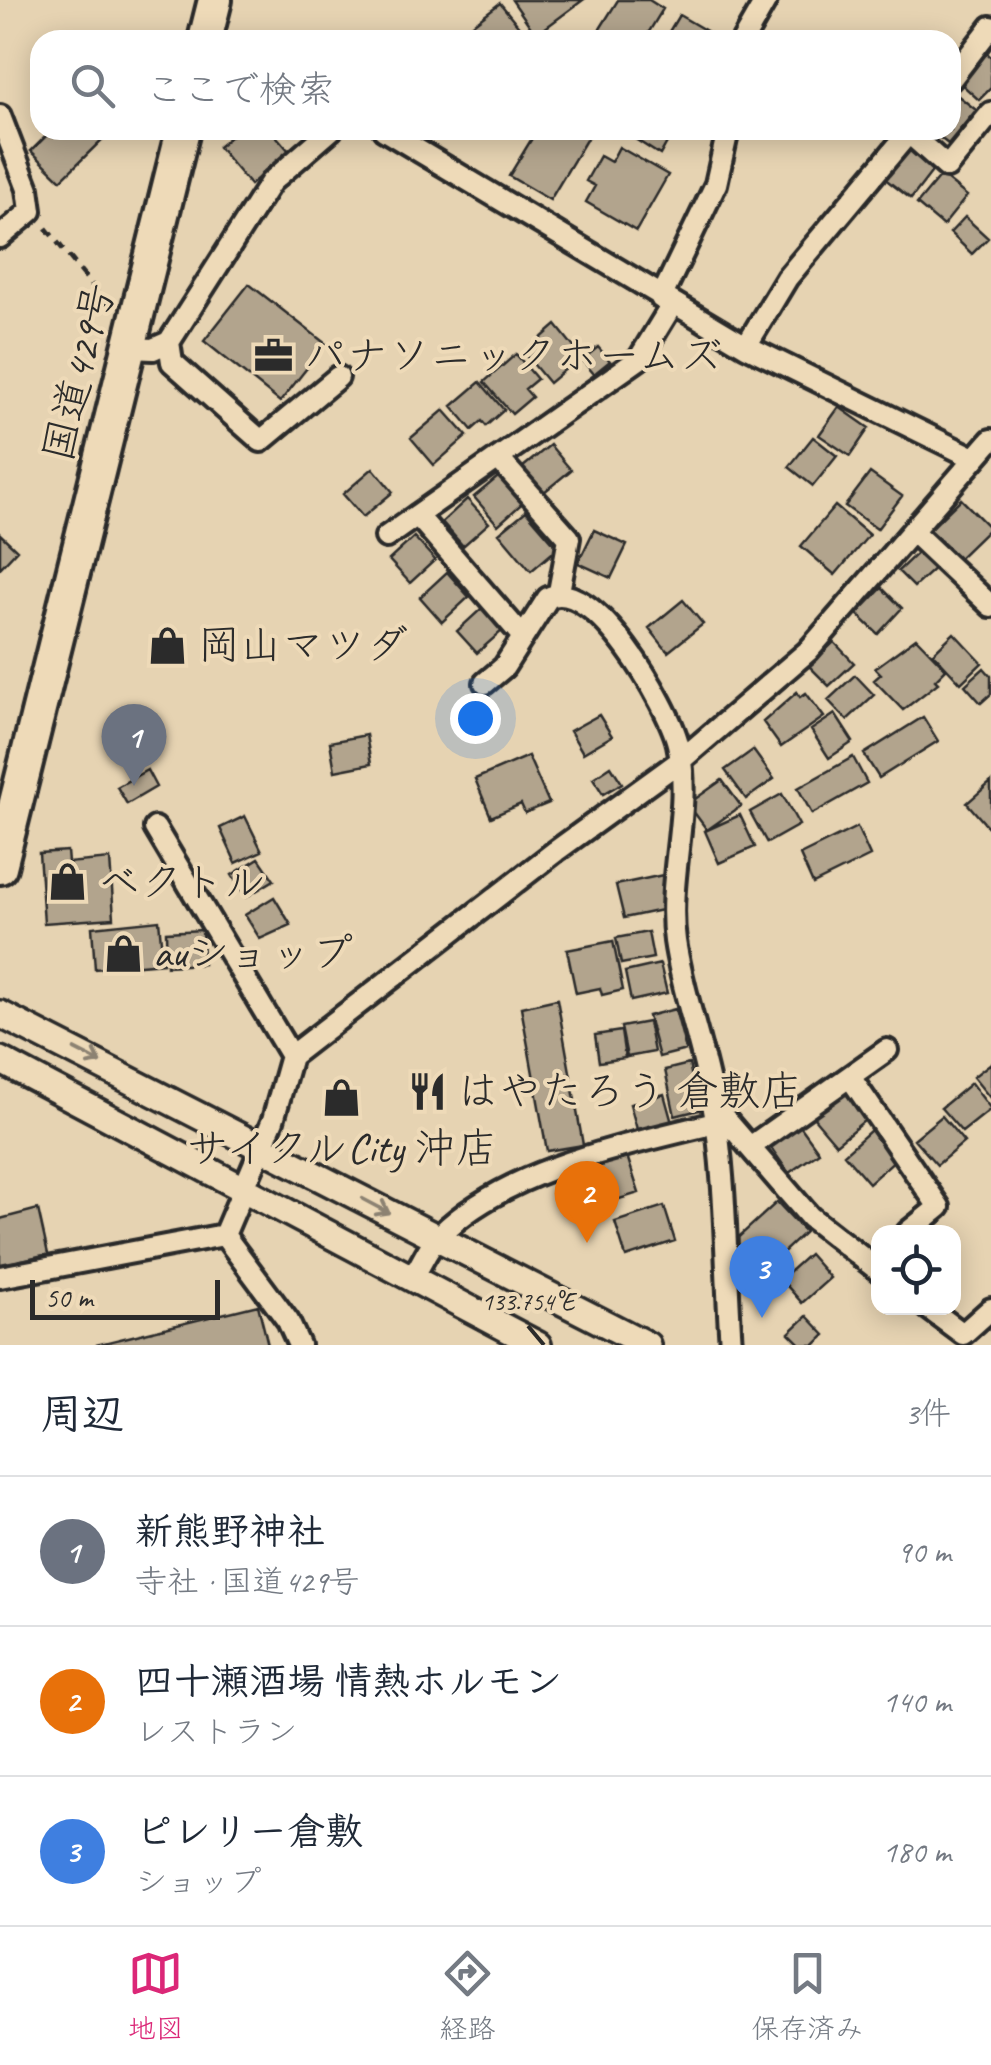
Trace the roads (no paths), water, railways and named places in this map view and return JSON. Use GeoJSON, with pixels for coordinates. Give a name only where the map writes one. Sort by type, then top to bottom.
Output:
{"type":"FeatureCollection","features":[{"type":"Feature","properties":{"kind":"highway"},"geometry":{"type":"LineString","coordinates":[[208,30],[215,0]]}},
{"type":"Feature","properties":{"kind":"highway","name":"国道429号"},"geometry":{"type":"LineString","coordinates":[[0,867],[181,140]]}},
{"type":"Feature","properties":{"kind":"street"},"geometry":{"type":"LineString","coordinates":[[750,30],[766,0]]}},
{"type":"Feature","properties":{"kind":"street"},"geometry":{"type":"LineString","coordinates":[[961,66],[991,27]]}},
{"type":"Feature","properties":{"kind":"street"},"geometry":{"type":"LineString","coordinates":[[919,140],[947,167],[991,113]]}},
{"type":"Feature","properties":{"kind":"street"},"geometry":{"type":"LineString","coordinates":[[0,116],[28,188],[31,210],[0,237]]}},
{"type":"Feature","properties":{"kind":"street"},"geometry":{"type":"LineString","coordinates":[[131,342],[153,349],[170,342],[271,182],[320,140]]}},
{"type":"Feature","properties":{"kind":"street"},"geometry":{"type":"LineString","coordinates":[[400,140],[666,302],[746,346],[974,458]]}},
{"type":"Feature","properties":{"kind":"street"},"geometry":{"type":"LineString","coordinates":[[386,537],[639,359],[716,184],[726,140]]}},
{"type":"Feature","properties":{"kind":"street"},"geometry":{"type":"LineString","coordinates":[[746,346],[787,278],[902,140]]}},
{"type":"Feature","properties":{"kind":"street"},"geometry":{"type":"LineString","coordinates":[[170,342],[172,362],[261,441],[338,376]]}},
{"type":"Feature","properties":{"kind":"street"},"geometry":{"type":"LineString","coordinates":[[224,1235],[262,1146],[291,1056],[680,761],[808,651],[991,440]]}},
{"type":"Feature","properties":{"kind":"street"},"geometry":{"type":"LineString","coordinates":[[498,458],[569,538],[559,592]]}},
{"type":"Feature","properties":{"kind":"street"},"geometry":{"type":"LineString","coordinates":[[417,515],[523,637]]}},
{"type":"Feature","properties":{"kind":"street"},"geometry":{"type":"LineString","coordinates":[[913,532],[991,606]]}},
{"type":"Feature","properties":{"kind":"street"},"geometry":{"type":"LineString","coordinates":[[485,683],[504,667],[548,598],[559,592],[574,594],[614,632],[653,688],[678,741],[674,938],[714,1114],[731,1345]]}},
{"type":"Feature","properties":{"kind":"street"},"geometry":{"type":"LineString","coordinates":[[155,828],[291,1056]]}},
{"type":"Feature","properties":{"kind":"street"},"geometry":{"type":"LineString","coordinates":[[0,1014],[647,1345]]}},
{"type":"Feature","properties":{"kind":"street"},"geometry":{"type":"LineString","coordinates":[[750,1147],[887,1050]]}},
{"type":"Feature","properties":{"kind":"street"},"geometry":{"type":"LineString","coordinates":[[0,1060],[538,1345]]}},
{"type":"Feature","properties":{"kind":"street"},"geometry":{"type":"LineString","coordinates":[[850,1076],[939,1208],[917,1225]]}},
{"type":"Feature","properties":{"kind":"street"},"geometry":{"type":"LineString","coordinates":[[714,1114],[750,1147],[810,1217],[871,1260]]}},
{"type":"Feature","properties":{"kind":"street"},"geometry":{"type":"LineString","coordinates":[[412,1280],[436,1237],[471,1208],[556,1168],[714,1114]]}},
{"type":"Feature","properties":{"kind":"street"},"geometry":{"type":"LineString","coordinates":[[0,1276],[224,1235]]}},
{"type":"Feature","properties":{"kind":"street"},"geometry":{"type":"LineString","coordinates":[[224,1235],[288,1321],[298,1345]]}},
{"type":"Feature","properties":{"kind":"street"},"geometry":{"type":"LineString","coordinates":[[937,1315],[963,1334],[991,1309]]}},
{"type":"Feature","properties":{"kind":"place","name":"パナソニックホームズ"},"geometry":{"type":"Point","coordinates":[274,355]}},
{"type":"Feature","properties":{"kind":"place","name":"岡山マツダ"},"geometry":{"type":"Point","coordinates":[168,645]}},
{"type":"Feature","properties":{"kind":"place","name":"新熊野神社"},"geometry":{"type":"Point","coordinates":[134,786]}},
{"type":"Feature","properties":{"kind":"place","name":"ベクトル"},"geometry":{"type":"Point","coordinates":[68,882]}},
{"type":"Feature","properties":{"kind":"place","name":"auショップ"},"geometry":{"type":"Point","coordinates":[123,953]}},
{"type":"Feature","properties":{"kind":"place","name":"はやたろう 倉敷店"},"geometry":{"type":"Point","coordinates":[427,1091]}},
{"type":"Feature","properties":{"kind":"place","name":"サイクルCity 沖店"},"geometry":{"type":"Point","coordinates":[342,1097]}},
{"type":"Feature","properties":{"kind":"place","name":"四十瀬酒場 情熱ホルモン"},"geometry":{"type":"Point","coordinates":[587,1243]}},
{"type":"Feature","properties":{"kind":"place","name":"ピレリー倉敷"},"geometry":{"type":"Point","coordinates":[762,1318]}}]}
